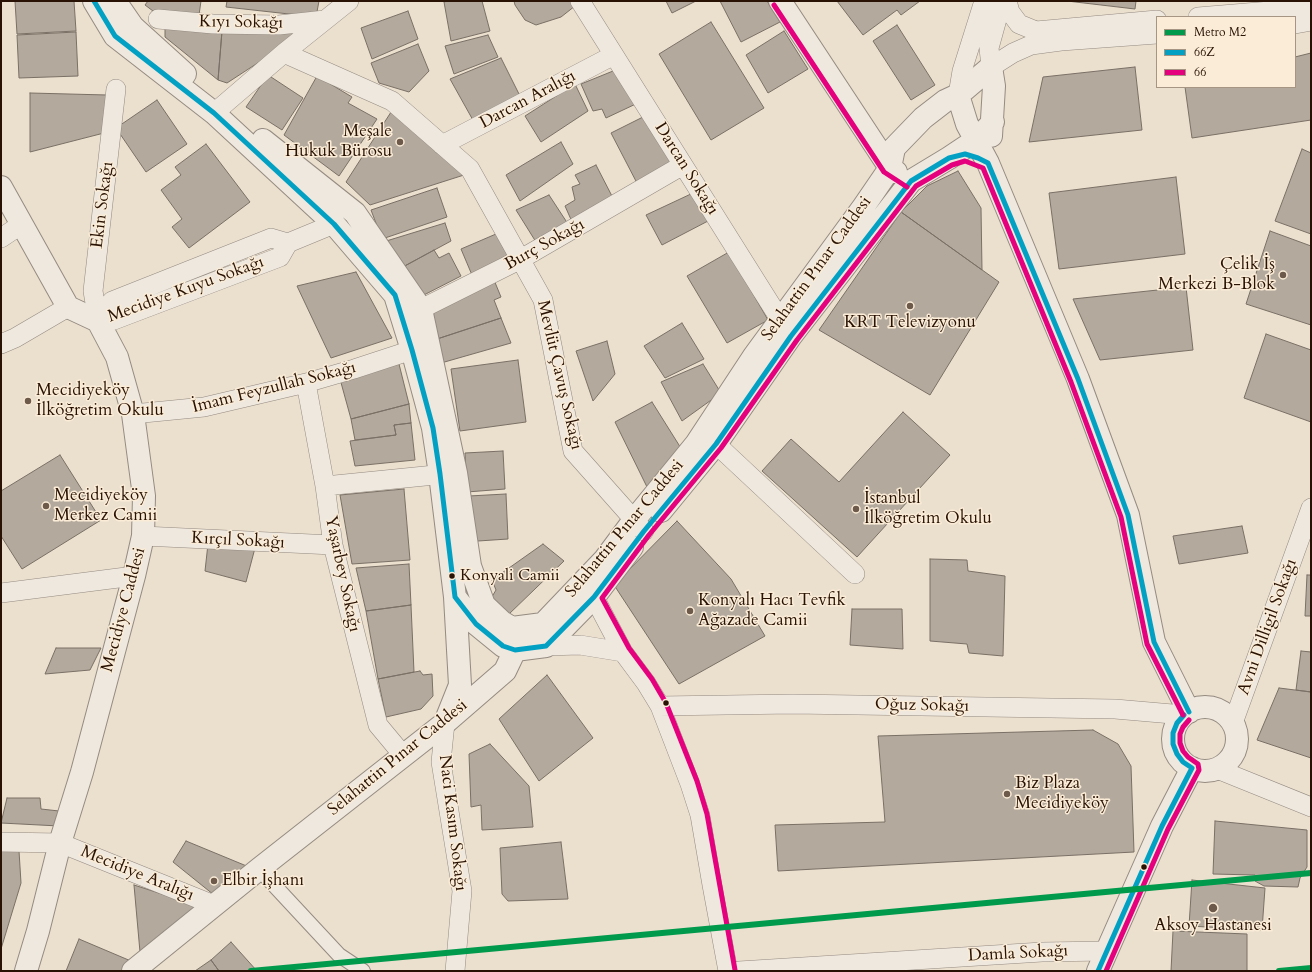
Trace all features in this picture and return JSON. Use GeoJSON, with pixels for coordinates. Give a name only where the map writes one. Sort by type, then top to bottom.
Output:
{"type":"FeatureCollection","features":[{"type":"Feature","properties":{"kind":"street"},"geometry":{"type":"LineString","coordinates":[[94,1],[115,36],[218,110],[355,213],[412,314],[470,566],[484,605],[502,622],[512,628],[543,624]]}},
{"type":"Feature","properties":{"kind":"street"},"geometry":{"type":"LineString","coordinates":[[115,1],[133,27],[334,224],[412,314],[412,350],[433,428],[448,474],[460,685],[445,723]]}},
{"type":"Feature","properties":{"kind":"street"},"geometry":{"type":"LineString","coordinates":[[218,110],[284,53],[349,1]]}},
{"type":"Feature","properties":{"kind":"street","name":"Darcan Sokağı"},"geometry":{"type":"LineString","coordinates":[[580,1],[786,328]]}},
{"type":"Feature","properties":{"kind":"street"},"geometry":{"type":"LineString","coordinates":[[780,1],[892,158],[911,181],[976,140],[992,122]]}},
{"type":"Feature","properties":{"kind":"street"},"geometry":{"type":"LineString","coordinates":[[797,1],[892,158]]}},
{"type":"Feature","properties":{"kind":"street"},"geometry":{"type":"LineString","coordinates":[[984,1],[962,70],[958,95],[967,124],[988,163],[1078,379],[1128,515],[1154,642],[1187,713]]}},
{"type":"Feature","properties":{"kind":"street"},"geometry":{"type":"LineString","coordinates":[[988,163],[994,86],[989,48],[1002,1]]}},
{"type":"Feature","properties":{"kind":"street"},"geometry":{"type":"LineString","coordinates":[[1007,1],[1010,12],[1019,24],[1036,30]]}},
{"type":"Feature","properties":{"kind":"street"},"geometry":{"type":"LineString","coordinates":[[1210,16],[1306,8],[1311,6]]}},
{"type":"Feature","properties":{"kind":"street","name":"Kıyı Sokağı"},"geometry":{"type":"LineString","coordinates":[[158,19],[213,24],[279,25],[325,20]]}},
{"type":"Feature","properties":{"kind":"street"},"geometry":{"type":"LineString","coordinates":[[975,32],[1036,30],[1156,20]]}},
{"type":"Feature","properties":{"kind":"street"},"geometry":{"type":"LineString","coordinates":[[1296,24],[1311,21]]}},
{"type":"Feature","properties":{"kind":"street"},"geometry":{"type":"LineString","coordinates":[[991,67],[1013,53],[1031,45],[1061,41],[1156,34]]}},
{"type":"Feature","properties":{"kind":"street","name":"Mevlüt Çavuş Sokağı"},"geometry":{"type":"LineString","coordinates":[[284,53],[392,101],[470,169],[543,300],[574,451],[634,520]]}},
{"type":"Feature","properties":{"kind":"street","name":"Darcan Aralığı"},"geometry":{"type":"LineString","coordinates":[[442,145],[614,55]]}},
{"type":"Feature","properties":{"kind":"street","name":"Selahattin Pınar Caddesi"},"geometry":{"type":"LineString","coordinates":[[133,971],[259,869],[445,723],[505,671],[515,650],[543,624],[605,559],[634,520],[716,444],[892,158],[923,118],[945,101],[958,95],[991,67]]}},
{"type":"Feature","properties":{"kind":"street","name":"Ekin Sokağı"},"geometry":{"type":"LineString","coordinates":[[98,321],[93,291],[116,89]]}},
{"type":"Feature","properties":{"kind":"street"},"geometry":{"type":"LineString","coordinates":[[949,158],[965,154],[988,163]]}},
{"type":"Feature","properties":{"kind":"street","name":"Burç Sokağı"},"geometry":{"type":"LineString","coordinates":[[412,314],[520,259],[683,165]]}},
{"type":"Feature","properties":{"kind":"street","name":"Selahattin Pınar Caddesi"},"geometry":{"type":"LineString","coordinates":[[675,481],[696,444],[754,356],[786,328],[911,181]]}},
{"type":"Feature","properties":{"kind":"street"},"geometry":{"type":"LineString","coordinates":[[1,187],[68,307],[98,321]]}},
{"type":"Feature","properties":{"kind":"street"},"geometry":{"type":"LineString","coordinates":[[1,238],[22,224]]}},
{"type":"Feature","properties":{"kind":"street","name":"Mecidiye Kuyu Sokağı"},"geometry":{"type":"LineString","coordinates":[[98,321],[112,301],[271,238],[288,243],[334,224]]}},
{"type":"Feature","properties":{"kind":"street"},"geometry":{"type":"LineString","coordinates":[[1,344],[15,338],[68,307]]}},
{"type":"Feature","properties":{"kind":"street","name":"Mecidiye Caddesi"},"geometry":{"type":"LineString","coordinates":[[26,971],[38,931],[60,843],[82,772],[134,576],[143,536],[144,496],[133,414],[117,357],[98,321]]}},
{"type":"Feature","properties":{"kind":"street","name":"İmam Feyzullah Sokağı"},"geometry":{"type":"LineString","coordinates":[[133,414],[204,407],[306,383],[412,350]]}},
{"type":"Feature","properties":{"kind":"street","name":"Yaşarbey Sokağı"},"geometry":{"type":"LineString","coordinates":[[306,383],[325,486],[333,545],[378,725],[404,755]]}},
{"type":"Feature","properties":{"kind":"street"},"geometry":{"type":"LineString","coordinates":[[716,444],[855,574]]}},
{"type":"Feature","properties":{"kind":"street"},"geometry":{"type":"LineString","coordinates":[[325,486],[448,474]]}},
{"type":"Feature","properties":{"kind":"street","name":"Avni Dilligil Sokağı"},"geometry":{"type":"LineString","coordinates":[[1233,723],[1311,508]]}},
{"type":"Feature","properties":{"kind":"street","name":"Selahattin Pınar Caddesi"},"geometry":{"type":"LineString","coordinates":[[546,646],[594,597],[634,520]]}},
{"type":"Feature","properties":{"kind":"street","name":"Kırçıl Sokağı"},"geometry":{"type":"LineString","coordinates":[[143,536],[333,545]]}},
{"type":"Feature","properties":{"kind":"street"},"geometry":{"type":"LineString","coordinates":[[1,592],[134,576]]}},
{"type":"Feature","properties":{"kind":"street"},"geometry":{"type":"LineString","coordinates":[[455,597],[476,624],[487,634],[503,646],[515,650],[546,646],[580,645],[623,652]]}},
{"type":"Feature","properties":{"kind":"street"},"geometry":{"type":"LineString","coordinates":[[594,597],[623,652],[646,683],[660,706],[690,784],[700,815],[728,971]]}},
{"type":"Feature","properties":{"kind":"street","name":"Oğuz Sokağı"},"geometry":{"type":"LineString","coordinates":[[660,706],[793,704],[1107,709],[1187,713]]}},
{"type":"Feature","properties":{"kind":"street"},"geometry":{"type":"LineString","coordinates":[[1201,707],[1210,707],[1219,710],[1233,723],[1236,731],[1236,749],[1232,758],[1217,769],[1209,771],[1192,768],[1183,762],[1177,754],[1173,744],[1173,733],[1177,723],[1187,713],[1201,707]]}},
{"type":"Feature","properties":{"kind":"street","name":"Naci Kasım Sokağı"},"geometry":{"type":"LineString","coordinates":[[445,723],[441,762],[462,891],[455,971]]}},
{"type":"Feature","properties":{"kind":"street"},"geometry":{"type":"LineString","coordinates":[[1098,971],[1162,826],[1192,768]]}},
{"type":"Feature","properties":{"kind":"street"},"geometry":{"type":"LineString","coordinates":[[1217,769],[1311,807]]}},
{"type":"Feature","properties":{"kind":"street"},"geometry":{"type":"LineString","coordinates":[[1,842],[60,843]]}},
{"type":"Feature","properties":{"kind":"street","name":"Mecidiye Aralığı"},"geometry":{"type":"LineString","coordinates":[[60,843],[214,905]]}},
{"type":"Feature","properties":{"kind":"street"},"geometry":{"type":"LineString","coordinates":[[259,869],[339,955],[363,971]]}},
{"type":"Feature","properties":{"kind":"street","name":"Damla Sokağı"},"geometry":{"type":"LineString","coordinates":[[739,971],[1042,952],[1107,951]]}},
{"type":"Feature","properties":{"kind":"building"},"geometry":{"type":"Polygon","coordinates":[[[15,1],[74,1],[76,31],[17,34],[15,1]]]}},
{"type":"Feature","properties":{"kind":"building"},"geometry":{"type":"Polygon","coordinates":[[[148,1],[201,1],[199,15],[153,11],[145,5],[148,1]]]}},
{"type":"Feature","properties":{"kind":"building"},"geometry":{"type":"Polygon","coordinates":[[[227,1],[319,1],[316,17],[226,7],[227,1]]]}},
{"type":"Feature","properties":{"kind":"building"},"geometry":{"type":"Polygon","coordinates":[[[482,1],[490,31],[451,41],[444,2],[482,1]]]}},
{"type":"Feature","properties":{"kind":"building"},"geometry":{"type":"Polygon","coordinates":[[[514,1],[571,1],[575,6],[561,17],[536,25],[525,20],[514,1]]]}},
{"type":"Feature","properties":{"kind":"building"},"geometry":{"type":"Polygon","coordinates":[[[666,1],[696,1],[672,13],[666,1]]]}},
{"type":"Feature","properties":{"kind":"building"},"geometry":{"type":"Polygon","coordinates":[[[720,1],[767,1],[780,22],[741,42],[720,1]]]}},
{"type":"Feature","properties":{"kind":"building"},"geometry":{"type":"Polygon","coordinates":[[[837,1],[920,1],[901,15],[897,10],[863,35],[837,1]]]}},
{"type":"Feature","properties":{"kind":"building"},"geometry":{"type":"Polygon","coordinates":[[[1067,1],[1136,1],[1135,9],[1067,1]]]}},
{"type":"Feature","properties":{"kind":"building"},"geometry":{"type":"Polygon","coordinates":[[[408,11],[418,39],[372,59],[361,28],[408,11]]]}},
{"type":"Feature","properties":{"kind":"building"},"geometry":{"type":"Polygon","coordinates":[[[711,22],[764,108],[711,140],[659,54],[711,22]]]}},
{"type":"Feature","properties":{"kind":"building"},"geometry":{"type":"Polygon","coordinates":[[[897,25],[935,85],[911,100],[873,41],[897,25]]]}},
{"type":"Feature","properties":{"kind":"building"},"geometry":{"type":"Polygon","coordinates":[[[165,27],[222,31],[218,80],[165,37],[165,27]]]}},
{"type":"Feature","properties":{"kind":"building"},"geometry":{"type":"Polygon","coordinates":[[[222,31],[290,31],[296,38],[227,83],[218,80],[222,31]]]}},
{"type":"Feature","properties":{"kind":"building"},"geometry":{"type":"Polygon","coordinates":[[[784,31],[808,69],[768,93],[746,55],[784,31]]]}},
{"type":"Feature","properties":{"kind":"building"},"geometry":{"type":"Polygon","coordinates":[[[76,32],[78,76],[19,78],[17,35],[76,32]]]}},
{"type":"Feature","properties":{"kind":"building"},"geometry":{"type":"Polygon","coordinates":[[[488,35],[498,57],[454,74],[445,46],[488,35]]]}},
{"type":"Feature","properties":{"kind":"building"},"geometry":{"type":"Polygon","coordinates":[[[418,44],[429,71],[409,92],[379,83],[371,63],[418,44]]]}},
{"type":"Feature","properties":{"kind":"building"},"geometry":{"type":"Polygon","coordinates":[[[1311,53],[1311,120],[1192,138],[1185,88],[1296,88],[1296,57],[1311,53]]]}},
{"type":"Feature","properties":{"kind":"building"},"geometry":{"type":"Polygon","coordinates":[[[501,58],[520,96],[474,122],[450,79],[501,58]]]}},
{"type":"Feature","properties":{"kind":"building"},"geometry":{"type":"Polygon","coordinates":[[[1135,67],[1142,130],[1029,142],[1043,77],[1135,67]]]}},
{"type":"Feature","properties":{"kind":"building"},"geometry":{"type":"Polygon","coordinates":[[[618,69],[640,102],[606,118],[602,109],[593,111],[581,84],[618,69]]]}},
{"type":"Feature","properties":{"kind":"building"},"geometry":{"type":"Polygon","coordinates":[[[268,75],[303,98],[282,130],[246,107],[268,75]]]}},
{"type":"Feature","properties":{"kind":"building"},"geometry":{"type":"Polygon","coordinates":[[[317,76],[352,97],[348,103],[377,119],[339,176],[284,135],[317,76]]]}},
{"type":"Feature","properties":{"kind":"building"},"geometry":{"type":"Polygon","coordinates":[[[575,84],[588,111],[541,142],[525,116],[575,84]]]}},
{"type":"Feature","properties":{"kind":"building"},"geometry":{"type":"Polygon","coordinates":[[[30,93],[107,95],[104,133],[30,152],[30,93]]]}},
{"type":"Feature","properties":{"kind":"building"},"geometry":{"type":"Polygon","coordinates":[[[157,100],[187,144],[146,172],[116,128],[157,100]]]}},
{"type":"Feature","properties":{"kind":"building","name":"Meşale Hukuk Bürosu"},"geometry":{"type":"Polygon","coordinates":[[[393,109],[464,175],[370,205],[346,182],[393,109]]]}},
{"type":"Feature","properties":{"kind":"building"},"geometry":{"type":"Polygon","coordinates":[[[647,115],[677,165],[638,185],[611,133],[647,115]]]}},
{"type":"Feature","properties":{"kind":"building"},"geometry":{"type":"Polygon","coordinates":[[[561,142],[573,164],[520,201],[506,175],[561,142]]]}},
{"type":"Feature","properties":{"kind":"building"},"geometry":{"type":"Polygon","coordinates":[[[206,144],[250,202],[189,248],[172,227],[182,219],[161,190],[181,175],[175,167],[206,144]]]}},
{"type":"Feature","properties":{"kind":"building"},"geometry":{"type":"Polygon","coordinates":[[[1302,149],[1311,153],[1311,234],[1275,221],[1302,149]]]}},
{"type":"Feature","properties":{"kind":"building"},"geometry":{"type":"Polygon","coordinates":[[[596,165],[614,200],[573,224],[565,206],[575,200],[572,187],[580,184],[575,175],[596,165]]]}},
{"type":"Feature","properties":{"kind":"building"},"geometry":{"type":"Polygon","coordinates":[[[958,171],[981,208],[982,270],[901,212],[927,186],[958,171]]]}},
{"type":"Feature","properties":{"kind":"building"},"geometry":{"type":"Polygon","coordinates":[[[1176,177],[1185,254],[1059,269],[1049,193],[1176,177]]]}},
{"type":"Feature","properties":{"kind":"building"},"geometry":{"type":"Polygon","coordinates":[[[437,188],[447,217],[382,239],[371,210],[437,188]]]}},
{"type":"Feature","properties":{"kind":"building"},"geometry":{"type":"Polygon","coordinates":[[[693,193],[708,221],[662,245],[646,215],[693,193]]]}},
{"type":"Feature","properties":{"kind":"building"},"geometry":{"type":"Polygon","coordinates":[[[549,195],[568,224],[536,242],[516,210],[549,195]]]}},
{"type":"Feature","properties":{"kind":"building","name":"KRT Televizyonu"},"geometry":{"type":"Polygon","coordinates":[[[901,212],[999,282],[930,395],[819,330],[901,212]]]}},
{"type":"Feature","properties":{"kind":"building"},"geometry":{"type":"Polygon","coordinates":[[[445,223],[451,241],[401,268],[383,242],[445,223]]]}},
{"type":"Feature","properties":{"kind":"building","name":"Çelik İş Merkezi B-Blok"},"geometry":{"type":"Polygon","coordinates":[[[1270,231],[1311,246],[1311,325],[1246,304],[1270,231]]]}},
{"type":"Feature","properties":{"kind":"building"},"geometry":{"type":"Polygon","coordinates":[[[496,234],[509,258],[472,275],[461,249],[496,234]]]}},
{"type":"Feature","properties":{"kind":"building"},"geometry":{"type":"Polygon","coordinates":[[[434,250],[439,258],[449,253],[461,276],[418,298],[401,268],[434,250]]]}},
{"type":"Feature","properties":{"kind":"building"},"geometry":{"type":"Polygon","coordinates":[[[729,252],[768,320],[727,343],[687,276],[729,252]]]}},
{"type":"Feature","properties":{"kind":"building"},"geometry":{"type":"Polygon","coordinates":[[[356,272],[392,338],[331,358],[297,286],[356,272]]]}},
{"type":"Feature","properties":{"kind":"building"},"geometry":{"type":"Polygon","coordinates":[[[494,280],[501,297],[494,300],[501,318],[434,340],[425,315],[494,280]]]}},
{"type":"Feature","properties":{"kind":"building"},"geometry":{"type":"Polygon","coordinates":[[[1186,287],[1193,350],[1100,360],[1073,299],[1186,287]]]}},
{"type":"Feature","properties":{"kind":"building"},"geometry":{"type":"Polygon","coordinates":[[[501,318],[511,343],[441,363],[434,340],[501,318]]]}},
{"type":"Feature","properties":{"kind":"building"},"geometry":{"type":"Polygon","coordinates":[[[682,323],[704,359],[665,378],[644,346],[682,323]]]}},
{"type":"Feature","properties":{"kind":"building"},"geometry":{"type":"Polygon","coordinates":[[[1266,334],[1311,350],[1311,422],[1244,398],[1266,334]]]}},
{"type":"Feature","properties":{"kind":"building"},"geometry":{"type":"Polygon","coordinates":[[[607,341],[615,374],[593,401],[576,351],[607,341]]]}},
{"type":"Feature","properties":{"kind":"building"},"geometry":{"type":"Polygon","coordinates":[[[518,360],[526,422],[460,431],[451,369],[518,360]]]}},
{"type":"Feature","properties":{"kind":"building"},"geometry":{"type":"Polygon","coordinates":[[[399,364],[409,404],[351,419],[340,379],[399,364]]]}},
{"type":"Feature","properties":{"kind":"building"},"geometry":{"type":"Polygon","coordinates":[[[703,364],[721,393],[682,421],[661,382],[703,364]]]}},
{"type":"Feature","properties":{"kind":"building"},"geometry":{"type":"Polygon","coordinates":[[[652,402],[684,453],[648,489],[615,422],[652,402]]]}},
{"type":"Feature","properties":{"kind":"building"},"geometry":{"type":"Polygon","coordinates":[[[409,404],[411,423],[394,425],[396,435],[355,440],[351,419],[409,404]]]}},
{"type":"Feature","properties":{"kind":"building"},"geometry":{"type":"Polygon","coordinates":[[[903,412],[950,455],[857,557],[762,471],[791,439],[839,482],[903,412]]]}},
{"type":"Feature","properties":{"kind":"building"},"geometry":{"type":"Polygon","coordinates":[[[411,423],[415,460],[355,466],[350,441],[396,435],[394,425],[411,423]]]}},
{"type":"Feature","properties":{"kind":"building"},"geometry":{"type":"Polygon","coordinates":[[[503,451],[505,489],[467,492],[465,453],[503,451]]]}},
{"type":"Feature","properties":{"kind":"building","name":"Mecidiyeköy Merkez Camii"},"geometry":{"type":"Polygon","coordinates":[[[60,455],[101,520],[22,569],[1,536],[1,491],[60,455]]]}},
{"type":"Feature","properties":{"kind":"building"},"geometry":{"type":"Polygon","coordinates":[[[404,489],[410,560],[352,564],[340,495],[404,489]]]}},
{"type":"Feature","properties":{"kind":"building"},"geometry":{"type":"Polygon","coordinates":[[[506,494],[508,539],[478,541],[471,536],[469,496],[506,494]]]}},
{"type":"Feature","properties":{"kind":"building","name":"Konyalı Hacı Tevfik Ağazade Camii"},"geometry":{"type":"Polygon","coordinates":[[[677,521],[731,579],[765,636],[679,684],[614,585],[677,521]]]}},
{"type":"Feature","properties":{"kind":"building"},"geometry":{"type":"Polygon","coordinates":[[[1242,526],[1248,553],[1179,564],[1173,536],[1242,526]]]}},
{"type":"Feature","properties":{"kind":"building"},"geometry":{"type":"Polygon","coordinates":[[[208,544],[255,548],[246,582],[205,571],[208,544]]]}},
{"type":"Feature","properties":{"kind":"building"},"geometry":{"type":"Polygon","coordinates":[[[543,544],[564,561],[508,615],[490,600],[496,590],[492,580],[543,544]]]}},
{"type":"Feature","properties":{"kind":"building"},"geometry":{"type":"Polygon","coordinates":[[[930,559],[967,560],[968,571],[1005,576],[1003,656],[969,653],[967,644],[930,641],[930,559]]]}},
{"type":"Feature","properties":{"kind":"building"},"geometry":{"type":"Polygon","coordinates":[[[409,564],[411,605],[366,611],[356,568],[409,564]]]}},
{"type":"Feature","properties":{"kind":"building"},"geometry":{"type":"Polygon","coordinates":[[[1307,575],[1311,575],[1311,616],[1305,616],[1307,575]]]}},
{"type":"Feature","properties":{"kind":"building"},"geometry":{"type":"Polygon","coordinates":[[[411,605],[414,672],[378,679],[366,611],[411,605]]]}},
{"type":"Feature","properties":{"kind":"building"},"geometry":{"type":"Polygon","coordinates":[[[852,609],[902,609],[903,649],[850,645],[852,609]]]}},
{"type":"Feature","properties":{"kind":"building"},"geometry":{"type":"Polygon","coordinates":[[[56,648],[101,648],[90,670],[45,674],[56,648]]]}},
{"type":"Feature","properties":{"kind":"building"},"geometry":{"type":"Polygon","coordinates":[[[1301,651],[1311,652],[1311,692],[1296,690],[1301,651]]]}},
{"type":"Feature","properties":{"kind":"building"},"geometry":{"type":"Polygon","coordinates":[[[420,671],[423,675],[432,674],[433,696],[421,709],[386,717],[378,679],[420,671]]]}},
{"type":"Feature","properties":{"kind":"building"},"geometry":{"type":"Polygon","coordinates":[[[547,675],[593,738],[539,781],[499,719],[547,675]]]}},
{"type":"Feature","properties":{"kind":"building"},"geometry":{"type":"Polygon","coordinates":[[[1279,688],[1311,692],[1311,758],[1257,740],[1279,688]]]}},
{"type":"Feature","properties":{"kind":"building","name":"Biz Plaza Mecidiyeköy"},"geometry":{"type":"Polygon","coordinates":[[[1093,730],[1118,744],[1131,766],[1134,852],[778,871],[775,825],[885,822],[878,736],[1093,730]]]}},
{"type":"Feature","properties":{"kind":"building"},"geometry":{"type":"Polygon","coordinates":[[[490,744],[529,786],[533,827],[482,830],[481,805],[471,807],[469,754],[490,744]]]}},
{"type":"Feature","properties":{"kind":"building"},"geometry":{"type":"Polygon","coordinates":[[[7,798],[40,798],[41,809],[59,811],[59,826],[1,823],[7,798]]]}},
{"type":"Feature","properties":{"kind":"building"},"geometry":{"type":"Polygon","coordinates":[[[1215,821],[1307,830],[1307,867],[1300,878],[1298,887],[1264,886],[1255,881],[1255,875],[1213,874],[1215,821]]]}},
{"type":"Feature","properties":{"kind":"building","name":"Elbir İşhanı"},"geometry":{"type":"Polygon","coordinates":[[[186,841],[249,867],[214,895],[173,862],[186,841]]]}},
{"type":"Feature","properties":{"kind":"building"},"geometry":{"type":"Polygon","coordinates":[[[561,842],[568,899],[508,901],[502,894],[500,848],[561,842]]]}},
{"type":"Feature","properties":{"kind":"building"},"geometry":{"type":"Polygon","coordinates":[[[1,849],[19,851],[21,883],[1,949],[1,849]]]}},
{"type":"Feature","properties":{"kind":"building"},"geometry":{"type":"Polygon","coordinates":[[[1192,880],[1265,888],[1262,930],[1189,926],[1192,880]]]}},
{"type":"Feature","properties":{"kind":"building"},"geometry":{"type":"Polygon","coordinates":[[[134,885],[199,906],[140,952],[134,885]]]}},
{"type":"Feature","properties":{"kind":"building"},"geometry":{"type":"Polygon","coordinates":[[[1173,931],[1247,934],[1247,971],[1171,971],[1173,931]]]}},
{"type":"Feature","properties":{"kind":"building"},"geometry":{"type":"Polygon","coordinates":[[[79,939],[138,964],[129,971],[66,971],[79,939]]]}},
{"type":"Feature","properties":{"kind":"building"},"geometry":{"type":"Polygon","coordinates":[[[231,942],[257,971],[219,971],[211,960],[231,942]]]}},
{"type":"Feature","properties":{"kind":"building"},"geometry":{"type":"Polygon","coordinates":[[[211,960],[219,971],[195,971],[211,960]]]}},
{"type":"Feature","properties":{"kind":"metro line","name":"M2"},"geometry":{"type":"LineString","coordinates":[[251,971],[1311,873]]}},
{"type":"Feature","properties":{"kind":"metro line","name":"M2"},"geometry":{"type":"LineString","coordinates":[[1279,971],[1311,968]]}},
{"type":"Feature","properties":{"kind":"transit line","name":"66Z"},"geometry":{"type":"LineString","coordinates":[[94,1],[115,36],[214,113],[334,224],[395,295],[412,350],[433,428],[455,597],[476,624],[503,646],[515,650],[546,646],[594,597],[644,531],[716,444],[791,336],[911,181],[949,158],[965,154],[988,163],[1078,379],[1128,515],[1154,642],[1189,712]]}},
{"type":"Feature","properties":{"kind":"transit line","name":"66"},"geometry":{"type":"LineString","coordinates":[[774,5],[884,172],[907,187]]}},
{"type":"Feature","properties":{"kind":"transit line","name":"66"},"geometry":{"type":"LineString","coordinates":[[735,970],[707,814],[697,781],[666,703],[652,679],[629,648],[602,598],[649,535],[721,448],[797,340],[916,186],[952,165],[965,161],[983,168],[1071,382],[1121,517],[1147,644],[1183,715]]}},
{"type":"Feature","properties":{"kind":"transit line","name":"66Z"},"geometry":{"type":"LineString","coordinates":[[1098,971],[1162,826],[1192,768],[1183,762],[1177,754],[1173,744],[1173,733],[1177,723],[1184,715]]}},
{"type":"Feature","properties":{"kind":"transit line","name":"66"},"geometry":{"type":"LineString","coordinates":[[1106,971],[1168,829],[1199,770],[1198,764],[1188,757],[1183,751],[1180,743],[1180,734],[1183,727],[1189,720]]}},
{"type":"Feature","properties":{"kind":"place","name":"Meşale Hukuk Bürosu"},"geometry":{"type":"Point","coordinates":[400,142]}},
{"type":"Feature","properties":{"kind":"place","name":"Çelik İş Merkezi B-Blok"},"geometry":{"type":"Point","coordinates":[1283,275]}},
{"type":"Feature","properties":{"kind":"place","name":"KRT Televizyonu"},"geometry":{"type":"Point","coordinates":[910,306]}},
{"type":"Feature","properties":{"kind":"place","name":"Mecidiyeköy İlköğretim Okulu"},"geometry":{"type":"Point","coordinates":[28,401]}},
{"type":"Feature","properties":{"kind":"place","name":"Mecidiyeköy Merkez Camii"},"geometry":{"type":"Point","coordinates":[46,506]}},
{"type":"Feature","properties":{"kind":"place","name":"İstanbul İlköğretim Okulu"},"geometry":{"type":"Point","coordinates":[856,509]}},
{"type":"Feature","properties":{"kind":"place","name":"Konyali Camii"},"geometry":{"type":"Point","coordinates":[452,576]}},
{"type":"Feature","properties":{"kind":"place","name":"Konyalı Hacı Tevfik Ağazade Camii"},"geometry":{"type":"Point","coordinates":[690,611]}},
{"type":"Feature","properties":{"kind":"place","name":"Biz Plaza Mecidiyeköy"},"geometry":{"type":"Point","coordinates":[1007,794]}},
{"type":"Feature","properties":{"kind":"place","name":"Elbir İşhanı"},"geometry":{"type":"Point","coordinates":[214,881]}},
{"type":"Feature","properties":{"kind":"place","name":"Aksoy Hastanesi"},"geometry":{"type":"Point","coordinates":[1213,908]}}]}
